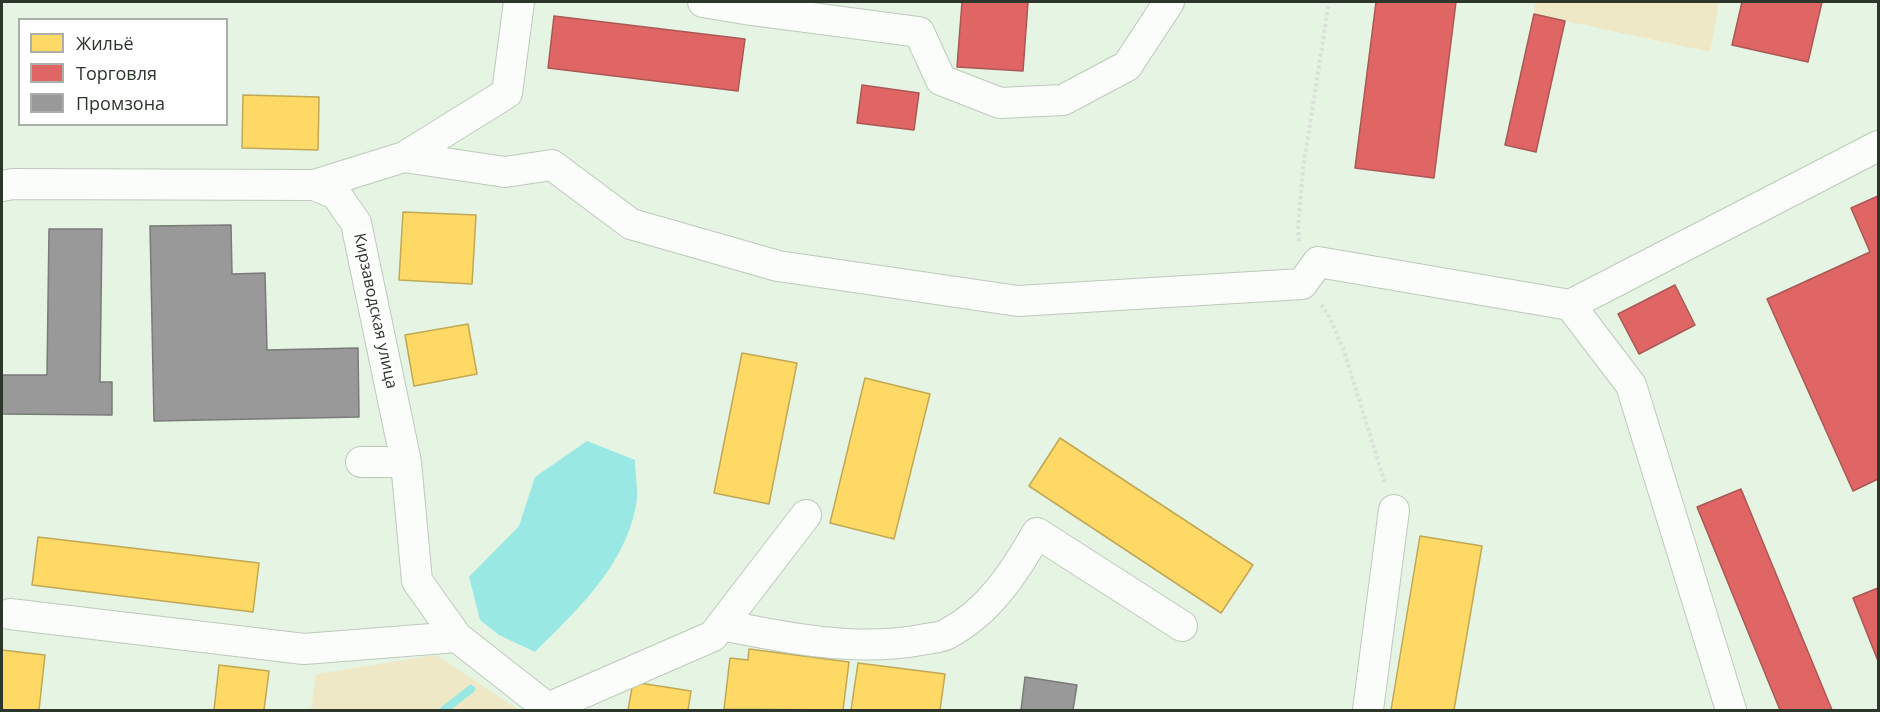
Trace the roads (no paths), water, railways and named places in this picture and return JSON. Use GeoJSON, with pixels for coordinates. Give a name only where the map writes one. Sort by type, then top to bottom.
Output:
{"type":"FeatureCollection","features":[{"type":"Feature","properties":{"kind":"street"},"geometry":{"type":"LineString","coordinates":[[314,185],[404,157],[507,93],[519,2]]}},
{"type":"Feature","properties":{"kind":"street"},"geometry":{"type":"LineString","coordinates":[[703,2],[919,32],[941,80],[1000,103],[1063,100],[1127,66],[1169,2]]}},
{"type":"Feature","properties":{"kind":"street"},"geometry":{"type":"LineString","coordinates":[[404,157],[505,172],[552,165],[631,224],[778,266],[1018,301],[1302,284],[1318,262],[1570,305],[1878,146]]}},
{"type":"Feature","properties":{"kind":"street","name":"Кирзаводская улица"},"geometry":{"type":"LineString","coordinates":[[2,186],[314,185],[336,194],[356,223],[406,462],[417,581],[457,638],[549,710]]}},
{"type":"Feature","properties":{"kind":"street"},"geometry":{"type":"LineString","coordinates":[[1570,305],[1631,385],[1731,711]]}},
{"type":"Feature","properties":{"kind":"street"},"geometry":{"type":"LineString","coordinates":[[361,462],[406,462]]}},
{"type":"Feature","properties":{"kind":"street"},"geometry":{"type":"LineString","coordinates":[[1368,711],[1394,510]]}},
{"type":"Feature","properties":{"kind":"street"},"geometry":{"type":"LineString","coordinates":[[549,710],[713,636],[806,515]]}},
{"type":"Feature","properties":{"kind":"street"},"geometry":{"type":"LineString","coordinates":[[722,624],[780,636],[889,646],[945,635],[980,612],[1018,568],[1037,533],[1182,626]]}},
{"type":"Feature","properties":{"kind":"street"},"geometry":{"type":"LineString","coordinates":[[10,614],[304,649],[457,638]]}},
{"type":"Feature","properties":{"kind":"water"},"geometry":{"type":"Polygon","coordinates":[[[587,441],[635,460],[636,506],[630,528],[610,568],[567,620],[535,652],[499,635],[480,620],[469,577],[519,526],[535,477],[587,441]]]}},
{"type":"Feature","properties":{"kind":"waterway"},"geometry":{"type":"LineString","coordinates":[[444,710],[471,689]]}}]}
